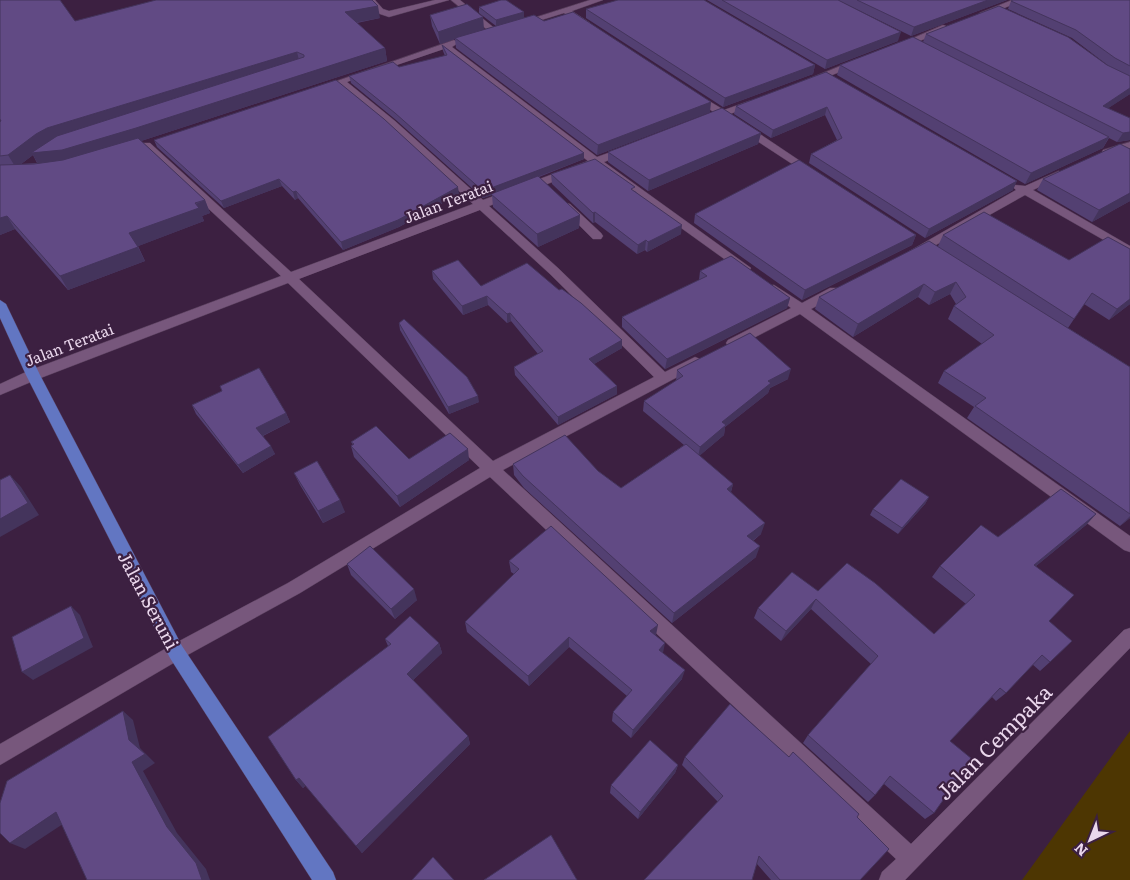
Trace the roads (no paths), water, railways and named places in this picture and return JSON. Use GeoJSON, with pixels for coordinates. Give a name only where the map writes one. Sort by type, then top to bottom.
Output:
{"type":"FeatureCollection","features":[{"type":"Feature","properties":{"kind":"main road","name":"Jalan Seruni"},"geometry":{"type":"LineString","coordinates":[[0,304],[33,375],[176,652],[326,880]]}},
{"type":"Feature","properties":{"kind":"street"},"geometry":{"type":"LineString","coordinates":[[371,0],[380,10],[389,14],[445,0]]}},
{"type":"Feature","properties":{"kind":"street"},"geometry":{"type":"LineString","coordinates":[[455,0],[499,30],[599,0]]}},
{"type":"Feature","properties":{"kind":"street"},"geometry":{"type":"LineString","coordinates":[[974,17],[1020,0]]}},
{"type":"Feature","properties":{"kind":"street"},"geometry":{"type":"LineString","coordinates":[[996,9],[1012,16]]}},
{"type":"Feature","properties":{"kind":"street"},"geometry":{"type":"LineString","coordinates":[[565,10],[599,33]]}},
{"type":"Feature","properties":{"kind":"street"},"geometry":{"type":"LineString","coordinates":[[885,52],[950,26]]}},
{"type":"Feature","properties":{"kind":"street"},"geometry":{"type":"LineString","coordinates":[[313,91],[461,41]]}},
{"type":"Feature","properties":{"kind":"street"},"geometry":{"type":"LineString","coordinates":[[445,46],[596,162],[1130,545]]}},
{"type":"Feature","properties":{"kind":"street"},"geometry":{"type":"LineString","coordinates":[[798,85],[821,72],[868,58]]}},
{"type":"Feature","properties":{"kind":"street"},"geometry":{"type":"LineString","coordinates":[[821,72],[840,83]]}},
{"type":"Feature","properties":{"kind":"street"},"geometry":{"type":"LineString","coordinates":[[341,82],[391,123],[480,206],[554,271],[664,378]]}},
{"type":"Feature","properties":{"kind":"street"},"geometry":{"type":"LineString","coordinates":[[681,87],[820,178]]}},
{"type":"Feature","properties":{"kind":"street"},"geometry":{"type":"LineString","coordinates":[[696,124],[760,100]]}},
{"type":"Feature","properties":{"kind":"street"},"geometry":{"type":"LineString","coordinates":[[146,145],[290,278],[491,469],[910,857]]}},
{"type":"Feature","properties":{"kind":"street"},"geometry":{"type":"LineString","coordinates":[[1090,159],[1111,146],[1130,145]]}},
{"type":"Feature","properties":{"kind":"street"},"geometry":{"type":"LineString","coordinates":[[1111,146],[1130,156]]}},
{"type":"Feature","properties":{"kind":"street","name":"Jalan Teratai"},"geometry":{"type":"LineString","coordinates":[[0,390],[33,375],[480,206],[548,189],[596,162],[633,148]]}},
{"type":"Feature","properties":{"kind":"street"},"geometry":{"type":"LineString","coordinates":[[898,260],[1025,190],[1074,167]]}},
{"type":"Feature","properties":{"kind":"street"},"geometry":{"type":"LineString","coordinates":[[1007,180],[1130,251]]}},
{"type":"Feature","properties":{"kind":"street"},"geometry":{"type":"LineString","coordinates":[[548,189],[597,236]]}},
{"type":"Feature","properties":{"kind":"street"},"geometry":{"type":"LineString","coordinates":[[723,348],[845,286]]}},
{"type":"Feature","properties":{"kind":"street"},"geometry":{"type":"LineString","coordinates":[[0,756],[176,652],[294,588],[491,469],[706,356]]}},
{"type":"Feature","properties":{"kind":"street","name":"Jalan Cempaka"},"geometry":{"type":"LineString","coordinates":[[890,880],[910,857],[1130,636]]}}]}
